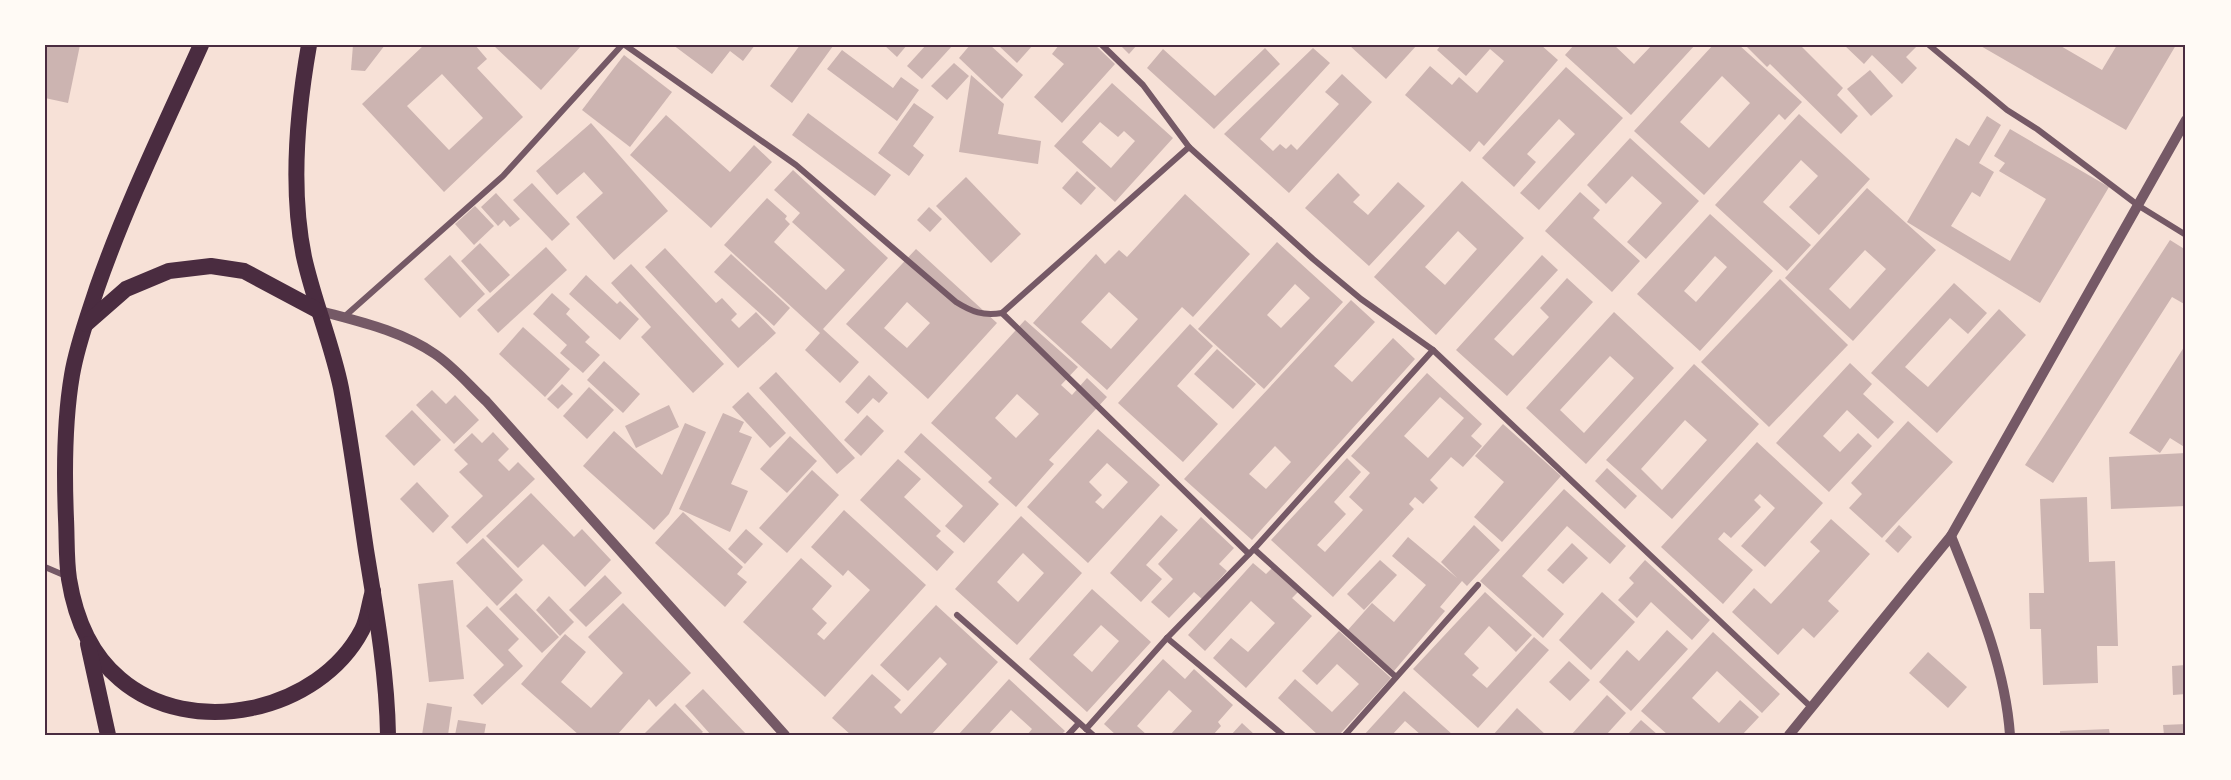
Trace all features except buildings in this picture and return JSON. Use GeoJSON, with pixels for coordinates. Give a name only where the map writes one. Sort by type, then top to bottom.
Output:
{"type":"FeatureCollection","features":[{"type":"Feature","properties":{"kind":"highway"},"geometry":{"type":"LineString","coordinates":[[108,735],[87,640],[69,578],[63,462],[72,374],[85,325],[111,248],[201,45]]}},
{"type":"Feature","properties":{"kind":"highway"},"geometry":{"type":"LineString","coordinates":[[309,45],[302,88],[297,195],[304,255],[317,310],[332,348],[341,388],[373,591],[388,735]]}},
{"type":"Feature","properties":{"kind":"highway"},"geometry":{"type":"LineString","coordinates":[[85,325],[126,289],[169,271],[210,266],[244,271],[317,310]]}},
{"type":"Feature","properties":{"kind":"highway"},"geometry":{"type":"LineString","coordinates":[[87,640],[119,679],[148,697],[195,711],[249,711],[298,693],[337,662],[363,629],[373,591]]}},
{"type":"Feature","properties":{"kind":"street"},"geometry":{"type":"LineString","coordinates":[[343,317],[503,176],[623,45],[796,165],[956,302],[972,312],[988,315],[1002,313],[1189,147]]}},
{"type":"Feature","properties":{"kind":"street"},"geometry":{"type":"LineString","coordinates":[[1102,45],[1143,85],[1189,147],[1312,259],[1361,299],[1433,350],[1812,708]]}},
{"type":"Feature","properties":{"kind":"street"},"geometry":{"type":"LineString","coordinates":[[1929,45],[2007,110],[2037,129],[2139,206],[2186,235]]}},
{"type":"Feature","properties":{"kind":"street"},"geometry":{"type":"LineString","coordinates":[[1789,735],[1951,536],[2186,120]]}},
{"type":"Feature","properties":{"kind":"street"},"geometry":{"type":"LineString","coordinates":[[317,310],[370,325],[429,350],[486,401],[785,735]]}},
{"type":"Feature","properties":{"kind":"street"},"geometry":{"type":"LineString","coordinates":[[1002,313],[1252,552],[1396,677]]}},
{"type":"Feature","properties":{"kind":"street"},"geometry":{"type":"LineString","coordinates":[[1086,729],[1167,638],[1252,552],[1433,350]]}},
{"type":"Feature","properties":{"kind":"street"},"geometry":{"type":"LineString","coordinates":[[1951,536],[1984,616],[2008,709],[2010,735]]}},
{"type":"Feature","properties":{"kind":"street"},"geometry":{"type":"LineString","coordinates":[[45,567],[69,578]]}},
{"type":"Feature","properties":{"kind":"street"},"geometry":{"type":"LineString","coordinates":[[1345,735],[1478,585]]}},
{"type":"Feature","properties":{"kind":"street"},"geometry":{"type":"LineString","coordinates":[[957,615],[1093,735]]}},
{"type":"Feature","properties":{"kind":"street"},"geometry":{"type":"LineString","coordinates":[[1167,638],[1283,735]]}},
{"type":"Feature","properties":{"kind":"street"},"geometry":{"type":"LineString","coordinates":[[1068,735],[1079,723]]}}]}
